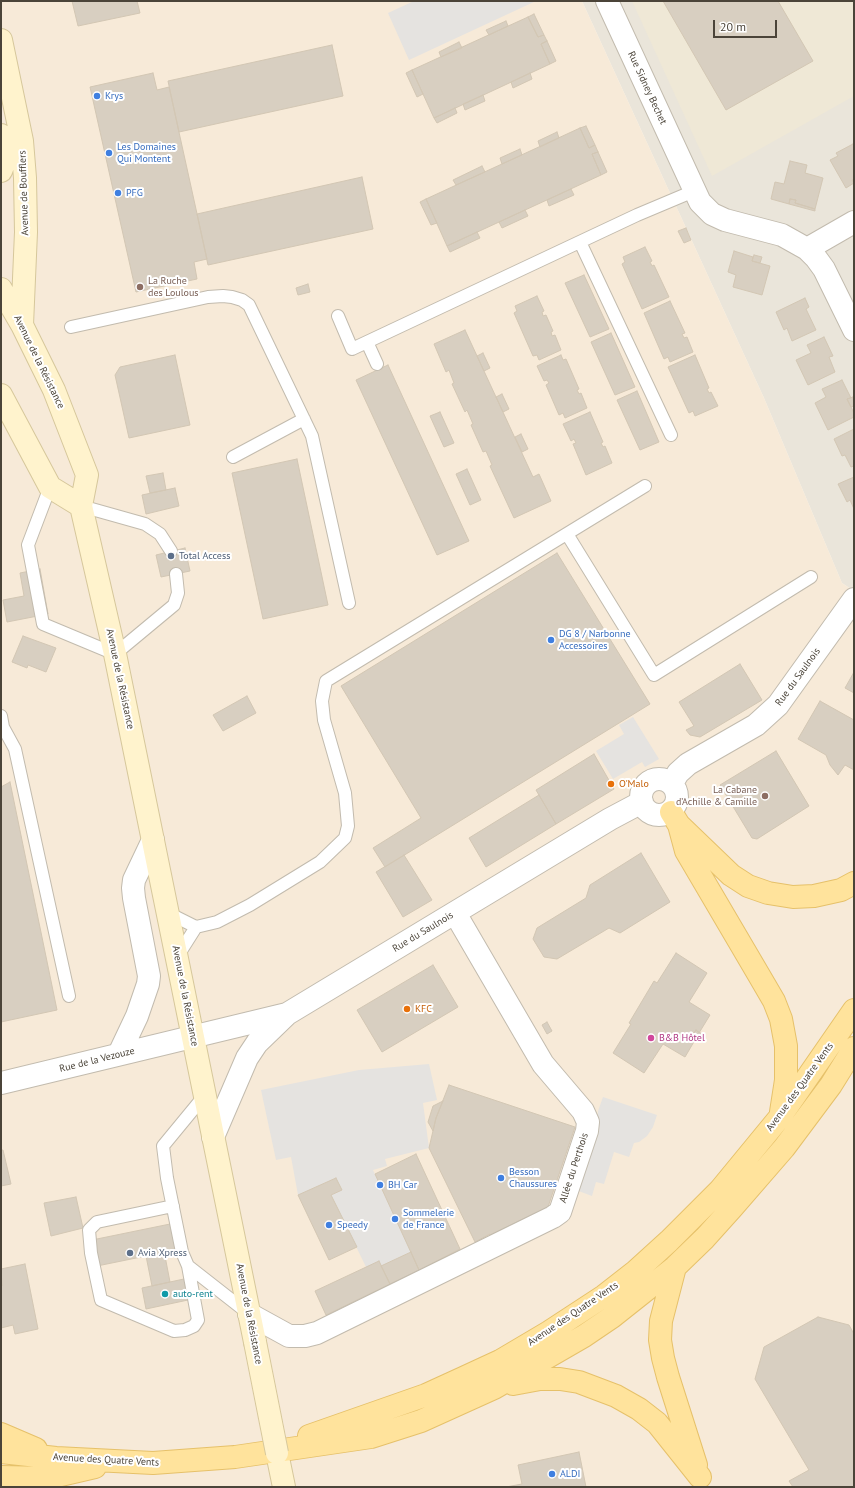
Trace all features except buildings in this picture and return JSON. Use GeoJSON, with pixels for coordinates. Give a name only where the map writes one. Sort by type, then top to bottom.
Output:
{"type":"FeatureCollection","features":[{"type":"Feature","properties":{"kind":"main road","name":"Avenue de Boufflers"},"geometry":{"type":"LineString","coordinates":[[1,40],[22,140],[25,178],[26,232],[22,325]]}},
{"type":"Feature","properties":{"kind":"main road","name":"Avenue de Boufflers"},"geometry":{"type":"LineString","coordinates":[[1,135],[4,157],[1,171]]}},
{"type":"Feature","properties":{"kind":"main road","name":"Avenue de la Résistance"},"geometry":{"type":"LineString","coordinates":[[1,289],[22,325],[54,390],[87,475],[81,506],[115,654],[284,1487]]}},
{"type":"Feature","properties":{"kind":"main road"},"geometry":{"type":"LineString","coordinates":[[1,396],[50,487],[81,506]]}},
{"type":"Feature","properties":{"kind":"main road"},"geometry":{"type":"LineString","coordinates":[[675,818],[732,875],[748,886],[768,893],[792,897],[814,896],[842,890],[854,883]]}},
{"type":"Feature","properties":{"kind":"main road"},"geometry":{"type":"LineString","coordinates":[[675,818],[686,851],[774,1001],[781,1020],[786,1046],[786,1080],[780,1118]]}},
{"type":"Feature","properties":{"kind":"main road","name":"Avenue des Quatre Vents"},"geometry":{"type":"LineString","coordinates":[[259,1454],[426,1395],[500,1361],[549,1332],[604,1296],[669,1241],[720,1190],[780,1118],[854,1010]]}},
{"type":"Feature","properties":{"kind":"main road","name":"Avenue des Quatre Vents"},"geometry":{"type":"LineString","coordinates":[[1,1452],[56,1458],[153,1463],[199,1461],[259,1454],[370,1437],[421,1421],[494,1388],[590,1332],[612,1317],[675,1267],[705,1238],[784,1148],[831,1084],[854,1048]]}},
{"type":"Feature","properties":{"kind":"main road"},"geometry":{"type":"LineString","coordinates":[[675,1267],[661,1321],[660,1340],[668,1377],[702,1482]]}},
{"type":"Feature","properties":{"kind":"main road"},"geometry":{"type":"LineString","coordinates":[[494,1388],[540,1379],[560,1379],[579,1382],[616,1396],[639,1409],[657,1423],[702,1482]]}},
{"type":"Feature","properties":{"kind":"main road"},"geometry":{"type":"LineString","coordinates":[[1,1434],[56,1458]]}},
{"type":"Feature","properties":{"kind":"main road"},"geometry":{"type":"LineString","coordinates":[[1,1477],[48,1478],[118,1462]]}},
{"type":"Feature","properties":{"kind":"street","name":"Rue Sidney Bechet"},"geometry":{"type":"LineString","coordinates":[[607,1],[700,202],[712,214],[725,220],[782,235],[807,249],[824,269],[854,330]]}},
{"type":"Feature","properties":{"kind":"street"},"geometry":{"type":"LineString","coordinates":[[807,249],[854,222]]}},
{"type":"Feature","properties":{"kind":"street","name":"Rue du Saulnois"},"geometry":{"type":"LineString","coordinates":[[672,783],[678,773],[688,764],[756,725],[778,705],[854,599]]}},
{"type":"Feature","properties":{"kind":"street"},"geometry":{"type":"LineString","coordinates":[[662,779],[672,783],[677,792],[678,798],[675,818],[648,812],[642,802],[641,792],[643,788],[651,781],[662,779]]}},
{"type":"Feature","properties":{"kind":"street","name":"Rue du Saulnois"},"geometry":{"type":"LineString","coordinates":[[193,1037],[287,1014],[610,819],[642,802]]}},
{"type":"Feature","properties":{"kind":"street"},"geometry":{"type":"LineString","coordinates":[[119,1054],[137,1016],[148,984],[149,976],[134,898],[134,880],[153,840]]}},
{"type":"Feature","properties":{"kind":"street","name":"Allée du Perthois"},"geometry":{"type":"LineString","coordinates":[[249,1314],[289,1336],[305,1336],[317,1333],[553,1217],[560,1212],[587,1131],[588,1122],[583,1111],[543,1064],[455,913]]}},
{"type":"Feature","properties":{"kind":"street"},"geometry":{"type":"LineString","coordinates":[[213,1136],[246,1058],[257,1043],[287,1014]]}},
{"type":"Feature","properties":{"kind":"street","name":"Rue de la Vezouze"},"geometry":{"type":"LineString","coordinates":[[1,1083],[193,1037]]}},
{"type":"Feature","properties":{"kind":"lane"},"geometry":{"type":"LineString","coordinates":[[338,316],[352,348],[580,242],[691,183]]}},
{"type":"Feature","properties":{"kind":"lane"},"geometry":{"type":"LineString","coordinates":[[580,242],[670,435]]}},
{"type":"Feature","properties":{"kind":"lane"},"geometry":{"type":"LineString","coordinates":[[71,327],[208,297],[223,296],[242,300],[249,305],[312,436],[349,602]]}},
{"type":"Feature","properties":{"kind":"lane"},"geometry":{"type":"LineString","coordinates":[[367,342],[377,364]]}},
{"type":"Feature","properties":{"kind":"lane"},"geometry":{"type":"LineString","coordinates":[[234,458],[304,419]]}},
{"type":"Feature","properties":{"kind":"lane"},"geometry":{"type":"LineString","coordinates":[[168,913],[196,927],[217,922],[250,905],[320,862],[345,838],[348,826],[345,793],[324,720],[322,701],[326,682],[646,486]]}},
{"type":"Feature","properties":{"kind":"lane"},"geometry":{"type":"LineString","coordinates":[[50,487],[28,545],[43,624],[115,654],[174,605],[178,593],[176,574]]}},
{"type":"Feature","properties":{"kind":"lane"},"geometry":{"type":"LineString","coordinates":[[81,506],[145,524],[160,534],[171,551]]}},
{"type":"Feature","properties":{"kind":"lane"},"geometry":{"type":"LineString","coordinates":[[567,534],[654,675],[811,577]]}},
{"type":"Feature","properties":{"kind":"lane"},"geometry":{"type":"LineString","coordinates":[[1,716],[3,727],[15,749],[69,996]]}},
{"type":"Feature","properties":{"kind":"lane"},"geometry":{"type":"LineString","coordinates":[[177,957],[196,927]]}},
{"type":"Feature","properties":{"kind":"lane"},"geometry":{"type":"LineString","coordinates":[[172,1206],[97,1222],[89,1230],[91,1253],[101,1300],[174,1331],[185,1330],[194,1326],[198,1320],[188,1266],[182,1252],[172,1206],[163,1146],[205,1095]]}},
{"type":"Feature","properties":{"kind":"lane"},"geometry":{"type":"LineString","coordinates":[[188,1266],[249,1314]]}},
{"type":"Feature","properties":{"kind":"shaded area"},"geometry":{"type":"Polygon","coordinates":[[[1,1],[582,1],[764,398],[842,583],[854,591],[854,1487],[1,1487],[1,1]]]}},
{"type":"Feature","properties":{"kind":"shaded area"},"geometry":{"type":"Polygon","coordinates":[[[414,1],[536,1],[409,60],[388,13],[414,1]]]}},
{"type":"Feature","properties":{"kind":"shaded area"},"geometry":{"type":"Polygon","coordinates":[[[582,1],[854,1],[854,591],[842,583],[764,398],[582,1]]]}},
{"type":"Feature","properties":{"kind":"shaded area"},"geometry":{"type":"Polygon","coordinates":[[[632,1],[854,1],[854,96],[712,176],[632,1]]]}},
{"type":"Feature","properties":{"kind":"shaded area"},"geometry":{"type":"Polygon","coordinates":[[[633,717],[659,759],[645,767],[642,762],[613,779],[596,751],[624,734],[619,725],[633,717]]]}},
{"type":"Feature","properties":{"kind":"shaded area"},"geometry":{"type":"Polygon","coordinates":[[[429,1064],[437,1100],[423,1103],[429,1148],[385,1159],[387,1166],[373,1170],[411,1252],[381,1266],[366,1267],[331,1195],[342,1190],[336,1178],[298,1195],[291,1157],[276,1160],[261,1090],[359,1070],[429,1064]]]}},
{"type":"Feature","properties":{"kind":"shaded area"},"geometry":{"type":"Polygon","coordinates":[[[603,1097],[657,1115],[653,1127],[647,1136],[639,1142],[634,1143],[629,1157],[614,1152],[604,1184],[596,1182],[592,1196],[576,1190],[596,1131],[598,1111],[603,1097]]]}},
{"type":"Feature","properties":{"kind":"place","name":"Krys"},"geometry":{"type":"Point","coordinates":[97,96]}},
{"type":"Feature","properties":{"kind":"place","name":"Les Domaines Qui Montent"},"geometry":{"type":"Point","coordinates":[109,153]}},
{"type":"Feature","properties":{"kind":"place","name":"PFG"},"geometry":{"type":"Point","coordinates":[118,193]}},
{"type":"Feature","properties":{"kind":"place","name":"La Ruche des Loulous"},"geometry":{"type":"Point","coordinates":[140,287]}},
{"type":"Feature","properties":{"kind":"place","name":"Total Access"},"geometry":{"type":"Point","coordinates":[171,556]}},
{"type":"Feature","properties":{"kind":"place","name":"DG 8 / Narbonne Accessoires"},"geometry":{"type":"Point","coordinates":[551,640]}},
{"type":"Feature","properties":{"kind":"place","name":"O'Malo"},"geometry":{"type":"Point","coordinates":[611,784]}},
{"type":"Feature","properties":{"kind":"place","name":"La Cabane d’Achille & Camille"},"geometry":{"type":"Point","coordinates":[765,796]}},
{"type":"Feature","properties":{"kind":"place","name":"KFC"},"geometry":{"type":"Point","coordinates":[407,1009]}},
{"type":"Feature","properties":{"kind":"place","name":"B&B Hôtel"},"geometry":{"type":"Point","coordinates":[651,1038]}},
{"type":"Feature","properties":{"kind":"place","name":"Besson Chaussures"},"geometry":{"type":"Point","coordinates":[501,1178]}},
{"type":"Feature","properties":{"kind":"place","name":"BH Car"},"geometry":{"type":"Point","coordinates":[380,1185]}},
{"type":"Feature","properties":{"kind":"place","name":"Sommelerie de France"},"geometry":{"type":"Point","coordinates":[395,1219]}},
{"type":"Feature","properties":{"kind":"place","name":"Speedy"},"geometry":{"type":"Point","coordinates":[329,1225]}},
{"type":"Feature","properties":{"kind":"place","name":"Avia Xpress"},"geometry":{"type":"Point","coordinates":[130,1253]}},
{"type":"Feature","properties":{"kind":"place","name":"auto-rent"},"geometry":{"type":"Point","coordinates":[165,1294]}},
{"type":"Feature","properties":{"kind":"place","name":"ALDI"},"geometry":{"type":"Point","coordinates":[552,1474]}}]}
